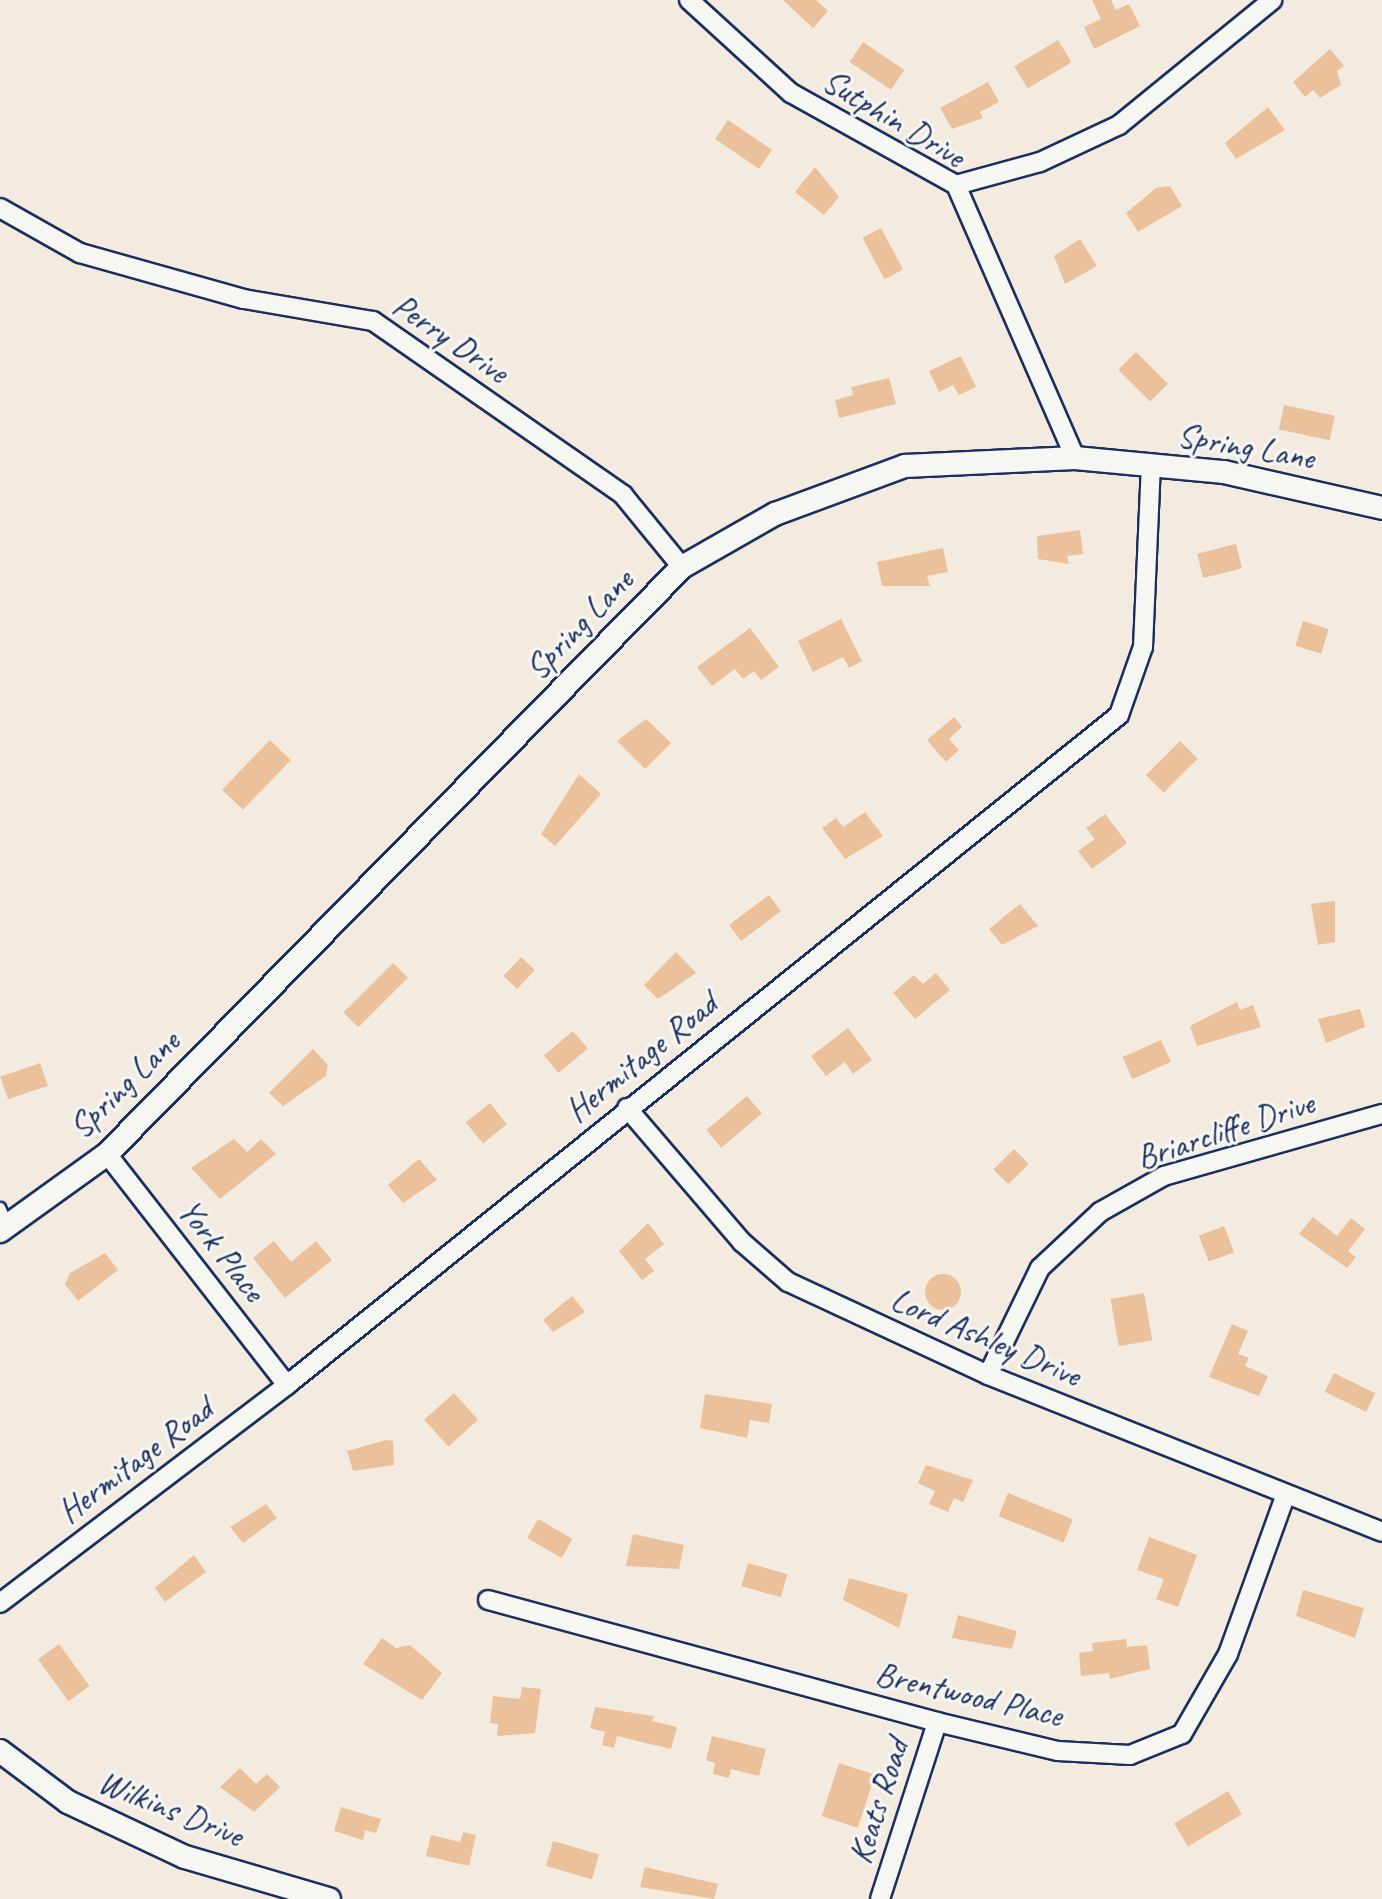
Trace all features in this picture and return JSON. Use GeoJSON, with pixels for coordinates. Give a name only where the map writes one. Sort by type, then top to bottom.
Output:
{"type":"FeatureCollection","features":[{"type":"Feature","properties":{"kind":"street","name":"Sutphin Drive"},"geometry":{"type":"LineString","coordinates":[[689,0],[791,93],[956,185],[1075,458]]}},
{"type":"Feature","properties":{"kind":"street"},"geometry":{"type":"LineString","coordinates":[[956,185],[1040,162],[1119,125],[1272,0]]}},
{"type":"Feature","properties":{"kind":"street","name":"Perry Drive"},"geometry":{"type":"LineString","coordinates":[[0,208],[80,253],[244,299],[373,321],[623,495],[682,567]]}},
{"type":"Feature","properties":{"kind":"street","name":"Spring Lane"},"geometry":{"type":"LineString","coordinates":[[3,1221],[107,1154],[682,567],[775,514],[905,466],[1075,458],[1224,472],[1382,508]]}},
{"type":"Feature","properties":{"kind":"street","name":"Hermitage Road"},"geometry":{"type":"LineString","coordinates":[[0,1603],[287,1385],[627,1108],[1119,715],[1143,647],[1151,464]]}},
{"type":"Feature","properties":{"kind":"street","name":"Lord Ashley Drive"},"geometry":{"type":"LineString","coordinates":[[627,1108],[742,1242],[788,1282],[988,1375],[1382,1532]]}},
{"type":"Feature","properties":{"kind":"street","name":"Briarcliffe Drive"},"geometry":{"type":"LineString","coordinates":[[988,1375],[1040,1268],[1100,1212],[1164,1176],[1382,1114]]}},
{"type":"Feature","properties":{"kind":"street","name":"York Place"},"geometry":{"type":"LineString","coordinates":[[107,1154],[287,1385]]}},
{"type":"Feature","properties":{"kind":"street","name":"Brentwood Place"},"geometry":{"type":"LineString","coordinates":[[488,1600],[937,1722],[1058,1751],[1130,1755],[1182,1734],[1228,1654],[1286,1494]]}},
{"type":"Feature","properties":{"kind":"street","name":"Keats Road"},"geometry":{"type":"LineString","coordinates":[[880,1899],[937,1722]]}},
{"type":"Feature","properties":{"kind":"street","name":"Wilkins Drive"},"geometry":{"type":"LineString","coordinates":[[0,1751],[68,1802],[185,1857],[329,1899]]}},
{"type":"Feature","properties":{"kind":"building"},"geometry":{"type":"Polygon","coordinates":[[[783,0],[816,0],[828,11],[813,28],[783,0]]]}},
{"type":"Feature","properties":{"kind":"building"},"geometry":{"type":"Polygon","coordinates":[[[1092,0],[1111,0],[1116,10],[1129,4],[1140,26],[1094,49],[1084,27],[1101,19],[1092,0]]]}},
{"type":"Feature","properties":{"kind":"building"},"geometry":{"type":"Polygon","coordinates":[[[1058,40],[1071,62],[1028,89],[1014,66],[1058,40]]]}},
{"type":"Feature","properties":{"kind":"building"},"geometry":{"type":"Polygon","coordinates":[[[863,42],[904,70],[891,90],[850,62],[863,42]]]}},
{"type":"Feature","properties":{"kind":"building"},"geometry":{"type":"Polygon","coordinates":[[[1330,49],[1344,66],[1337,71],[1341,85],[1320,98],[1313,90],[1305,97],[1293,82],[1330,49]]]}},
{"type":"Feature","properties":{"kind":"building"},"geometry":{"type":"Polygon","coordinates":[[[988,82],[999,102],[980,112],[983,118],[952,129],[940,108],[988,82]]]}},
{"type":"Feature","properties":{"kind":"building"},"geometry":{"type":"Polygon","coordinates":[[[1268,107],[1285,130],[1236,159],[1225,143],[1268,107]]]}},
{"type":"Feature","properties":{"kind":"building"},"geometry":{"type":"Polygon","coordinates":[[[728,120],[772,150],[759,169],[715,139],[728,120]]]}},
{"type":"Feature","properties":{"kind":"building"},"geometry":{"type":"Polygon","coordinates":[[[815,167],[839,197],[824,215],[795,192],[815,167]]]}},
{"type":"Feature","properties":{"kind":"building"},"geometry":{"type":"Polygon","coordinates":[[[1170,186],[1182,206],[1138,232],[1126,213],[1156,188],[1170,186]]]}},
{"type":"Feature","properties":{"kind":"building"},"geometry":{"type":"Polygon","coordinates":[[[881,228],[903,269],[885,279],[862,238],[881,228]]]}},
{"type":"Feature","properties":{"kind":"building"},"geometry":{"type":"Polygon","coordinates":[[[1080,239],[1097,266],[1065,284],[1054,256],[1080,239]]]}},
{"type":"Feature","properties":{"kind":"building"},"geometry":{"type":"Polygon","coordinates":[[[1136,352],[1168,384],[1150,401],[1118,370],[1136,352]]]}},
{"type":"Feature","properties":{"kind":"building"},"geometry":{"type":"Polygon","coordinates":[[[961,356],[976,387],[959,395],[953,385],[939,392],[929,371],[961,356]]]}},
{"type":"Feature","properties":{"kind":"building"},"geometry":{"type":"Polygon","coordinates":[[[889,378],[896,404],[839,418],[835,400],[853,395],[851,387],[889,378]]]}},
{"type":"Feature","properties":{"kind":"building"},"geometry":{"type":"Polygon","coordinates":[[[1284,405],[1335,416],[1330,440],[1279,429],[1284,405]]]}},
{"type":"Feature","properties":{"kind":"building"},"geometry":{"type":"Polygon","coordinates":[[[1080,530],[1083,554],[1067,556],[1069,564],[1038,559],[1037,536],[1080,530]]]}},
{"type":"Feature","properties":{"kind":"building"},"geometry":{"type":"Polygon","coordinates":[[[1236,544],[1242,568],[1203,578],[1197,554],[1236,544]]]}},
{"type":"Feature","properties":{"kind":"building"},"geometry":{"type":"Polygon","coordinates":[[[943,548],[948,572],[927,576],[930,586],[882,586],[877,562],[943,548]]]}},
{"type":"Feature","properties":{"kind":"building"},"geometry":{"type":"Polygon","coordinates":[[[841,619],[862,661],[849,668],[843,657],[813,672],[798,641],[841,619]]]}},
{"type":"Feature","properties":{"kind":"building"},"geometry":{"type":"Polygon","coordinates":[[[1303,621],[1329,629],[1321,654],[1295,646],[1303,621]]]}},
{"type":"Feature","properties":{"kind":"building"},"geometry":{"type":"Polygon","coordinates":[[[750,628],[779,667],[761,680],[754,671],[743,679],[735,669],[712,686],[697,667],[750,628]]]}},
{"type":"Feature","properties":{"kind":"building"},"geometry":{"type":"Polygon","coordinates":[[[954,717],[962,727],[949,739],[959,750],[946,762],[927,740],[954,717]]]}},
{"type":"Feature","properties":{"kind":"building"},"geometry":{"type":"Polygon","coordinates":[[[646,719],[671,743],[645,769],[617,741],[646,719]]]}},
{"type":"Feature","properties":{"kind":"building"},"geometry":{"type":"Polygon","coordinates":[[[270,740],[291,760],[243,810],[222,790],[270,740]]]}},
{"type":"Feature","properties":{"kind":"building"},"geometry":{"type":"Polygon","coordinates":[[[1180,741],[1198,759],[1164,793],[1146,775],[1180,741]]]}},
{"type":"Feature","properties":{"kind":"building"},"geometry":{"type":"Polygon","coordinates":[[[579,774],[601,794],[555,846],[541,834],[579,774]]]}},
{"type":"Feature","properties":{"kind":"building"},"geometry":{"type":"Polygon","coordinates":[[[865,812],[883,836],[845,859],[822,828],[836,818],[843,827],[865,812]]]}},
{"type":"Feature","properties":{"kind":"building"},"geometry":{"type":"Polygon","coordinates":[[[1105,814],[1127,843],[1092,869],[1078,851],[1095,839],[1086,828],[1105,814]]]}},
{"type":"Feature","properties":{"kind":"building"},"geometry":{"type":"Polygon","coordinates":[[[769,895],[781,911],[741,941],[729,925],[769,895]]]}},
{"type":"Feature","properties":{"kind":"building"},"geometry":{"type":"Polygon","coordinates":[[[1335,901],[1335,942],[1318,945],[1311,904],[1335,901]]]}},
{"type":"Feature","properties":{"kind":"building"},"geometry":{"type":"Polygon","coordinates":[[[1020,904],[1038,926],[1002,945],[989,929],[1020,904]]]}},
{"type":"Feature","properties":{"kind":"building"},"geometry":{"type":"Polygon","coordinates":[[[676,952],[696,973],[658,999],[644,985],[676,952]]]}},
{"type":"Feature","properties":{"kind":"building"},"geometry":{"type":"Polygon","coordinates":[[[521,957],[535,970],[517,989],[503,976],[521,957]]]}},
{"type":"Feature","properties":{"kind":"building"},"geometry":{"type":"Polygon","coordinates":[[[393,963],[408,978],[358,1027],[344,1012],[393,963]]]}},
{"type":"Feature","properties":{"kind":"building"},"geometry":{"type":"Polygon","coordinates":[[[936,973],[950,990],[915,1019],[893,993],[914,975],[923,984],[936,973]]]}},
{"type":"Feature","properties":{"kind":"building"},"geometry":{"type":"Polygon","coordinates":[[[1237,1002],[1240,1010],[1253,1005],[1261,1027],[1197,1046],[1190,1026],[1237,1002]]]}},
{"type":"Feature","properties":{"kind":"building"},"geometry":{"type":"Polygon","coordinates":[[[1360,1009],[1365,1027],[1326,1043],[1318,1019],[1360,1009]]]}},
{"type":"Feature","properties":{"kind":"building"},"geometry":{"type":"Polygon","coordinates":[[[848,1028],[872,1060],[853,1074],[845,1062],[826,1076],[811,1056],[848,1028]]]}},
{"type":"Feature","properties":{"kind":"building"},"geometry":{"type":"Polygon","coordinates":[[[573,1031],[588,1049],[559,1073],[544,1055],[573,1031]]]}},
{"type":"Feature","properties":{"kind":"building"},"geometry":{"type":"Polygon","coordinates":[[[1161,1040],[1171,1062],[1132,1079],[1123,1057],[1161,1040]]]}},
{"type":"Feature","properties":{"kind":"building"},"geometry":{"type":"Polygon","coordinates":[[[313,1049],[328,1065],[326,1076],[283,1106],[269,1093],[313,1049]]]}},
{"type":"Feature","properties":{"kind":"building"},"geometry":{"type":"Polygon","coordinates":[[[40,1063],[48,1086],[8,1099],[0,1077],[40,1063]]]}},
{"type":"Feature","properties":{"kind":"building"},"geometry":{"type":"Polygon","coordinates":[[[747,1096],[762,1114],[721,1148],[706,1130],[747,1096]]]}},
{"type":"Feature","properties":{"kind":"building"},"geometry":{"type":"Polygon","coordinates":[[[490,1103],[507,1124],[483,1143],[466,1123],[490,1103]]]}},
{"type":"Feature","properties":{"kind":"building"},"geometry":{"type":"Polygon","coordinates":[[[234,1139],[247,1152],[261,1139],[276,1154],[220,1199],[191,1168],[234,1139]]]}},
{"type":"Feature","properties":{"kind":"building"},"geometry":{"type":"Polygon","coordinates":[[[1014,1149],[1029,1164],[1008,1184],[993,1170],[1014,1149]]]}},
{"type":"Feature","properties":{"kind":"building"},"geometry":{"type":"Polygon","coordinates":[[[419,1159],[437,1180],[403,1203],[388,1185],[419,1159]]]}},
{"type":"Feature","properties":{"kind":"building"},"geometry":{"type":"Polygon","coordinates":[[[1313,1217],[1337,1236],[1351,1218],[1365,1229],[1348,1251],[1356,1257],[1347,1268],[1299,1234],[1313,1217]]]}},
{"type":"Feature","properties":{"kind":"building"},"geometry":{"type":"Polygon","coordinates":[[[648,1223],[664,1244],[645,1259],[654,1271],[642,1280],[619,1251],[648,1223]]]}},
{"type":"Feature","properties":{"kind":"building"},"geometry":{"type":"Polygon","coordinates":[[[1224,1226],[1234,1252],[1209,1262],[1199,1236],[1224,1226]]]}},
{"type":"Feature","properties":{"kind":"building"},"geometry":{"type":"Polygon","coordinates":[[[274,1241],[291,1262],[316,1241],[332,1260],[285,1298],[253,1258],[274,1241]]]}},
{"type":"Feature","properties":{"kind":"building"},"geometry":{"type":"Polygon","coordinates":[[[105,1253],[118,1270],[78,1301],[65,1284],[70,1273],[105,1253]]]}},
{"type":"Feature","properties":{"kind":"building"},"geometry":{"type":"Polygon","coordinates":[[[943,1274],[956,1279],[961,1292],[956,1305],[943,1310],[930,1305],[925,1292],[930,1279],[943,1274]]]}},
{"type":"Feature","properties":{"kind":"building"},"geometry":{"type":"Polygon","coordinates":[[[1144,1293],[1152,1340],[1119,1346],[1111,1299],[1144,1293]]]}},
{"type":"Feature","properties":{"kind":"building"},"geometry":{"type":"Polygon","coordinates":[[[572,1296],[585,1312],[553,1332],[543,1320],[572,1296]]]}},
{"type":"Feature","properties":{"kind":"building"},"geometry":{"type":"Polygon","coordinates":[[[1232,1324],[1248,1331],[1238,1354],[1249,1358],[1245,1366],[1268,1376],[1259,1396],[1209,1377],[1232,1324]]]}},
{"type":"Feature","properties":{"kind":"building"},"geometry":{"type":"Polygon","coordinates":[[[1334,1373],[1375,1393],[1366,1412],[1325,1392],[1334,1373]]]}},
{"type":"Feature","properties":{"kind":"building"},"geometry":{"type":"Polygon","coordinates":[[[454,1393],[478,1420],[448,1447],[424,1420],[454,1393]]]}},
{"type":"Feature","properties":{"kind":"building"},"geometry":{"type":"Polygon","coordinates":[[[705,1394],[772,1404],[769,1423],[750,1420],[747,1438],[700,1428],[705,1394]]]}},
{"type":"Feature","properties":{"kind":"building"},"geometry":{"type":"Polygon","coordinates":[[[386,1440],[393,1441],[394,1465],[353,1471],[347,1451],[386,1440]]]}},
{"type":"Feature","properties":{"kind":"building"},"geometry":{"type":"Polygon","coordinates":[[[926,1465],[973,1480],[963,1502],[954,1498],[948,1512],[929,1504],[935,1491],[918,1483],[926,1465]]]}},
{"type":"Feature","properties":{"kind":"building"},"geometry":{"type":"Polygon","coordinates":[[[1008,1493],[1073,1519],[1064,1542],[999,1516],[1008,1493]]]}},
{"type":"Feature","properties":{"kind":"building"},"geometry":{"type":"Polygon","coordinates":[[[266,1504],[277,1518],[243,1543],[230,1527],[266,1504]]]}},
{"type":"Feature","properties":{"kind":"building"},"geometry":{"type":"Polygon","coordinates":[[[538,1519],[573,1539],[562,1558],[527,1538],[538,1519]]]}},
{"type":"Feature","properties":{"kind":"building"},"geometry":{"type":"Polygon","coordinates":[[[633,1534],[684,1545],[679,1569],[626,1566],[633,1534]]]}},
{"type":"Feature","properties":{"kind":"building"},"geometry":{"type":"Polygon","coordinates":[[[1149,1537],[1197,1555],[1178,1607],[1156,1599],[1164,1579],[1137,1570],[1149,1537]]]}},
{"type":"Feature","properties":{"kind":"building"},"geometry":{"type":"Polygon","coordinates":[[[194,1555],[206,1572],[165,1602],[155,1588],[194,1555]]]}},
{"type":"Feature","properties":{"kind":"building"},"geometry":{"type":"Polygon","coordinates":[[[748,1563],[787,1574],[781,1597],[741,1586],[748,1563]]]}},
{"type":"Feature","properties":{"kind":"building"},"geometry":{"type":"Polygon","coordinates":[[[849,1578],[908,1594],[899,1628],[843,1600],[849,1578]]]}},
{"type":"Feature","properties":{"kind":"building"},"geometry":{"type":"Polygon","coordinates":[[[1303,1590],[1364,1608],[1355,1638],[1296,1616],[1303,1590]]]}},
{"type":"Feature","properties":{"kind":"building"},"geometry":{"type":"Polygon","coordinates":[[[958,1615],[1017,1631],[1012,1649],[952,1638],[958,1615]]]}},
{"type":"Feature","properties":{"kind":"building"},"geometry":{"type":"Polygon","coordinates":[[[382,1638],[396,1648],[410,1645],[442,1673],[422,1700],[363,1664],[382,1638]]]}},
{"type":"Feature","properties":{"kind":"building"},"geometry":{"type":"Polygon","coordinates":[[[1126,1639],[1127,1647],[1147,1645],[1150,1669],[1110,1679],[1109,1673],[1081,1676],[1079,1653],[1093,1651],[1092,1643],[1126,1639]]]}},
{"type":"Feature","properties":{"kind":"building"},"geometry":{"type":"Polygon","coordinates":[[[59,1644],[90,1686],[69,1701],[38,1659],[59,1644]]]}},
{"type":"Feature","properties":{"kind":"building"},"geometry":{"type":"Polygon","coordinates":[[[522,1687],[541,1689],[535,1733],[497,1736],[498,1724],[490,1723],[493,1696],[520,1699],[522,1687]]]}},
{"type":"Feature","properties":{"kind":"building"},"geometry":{"type":"Polygon","coordinates":[[[595,1707],[654,1716],[652,1721],[677,1727],[671,1749],[617,1736],[614,1748],[602,1745],[605,1732],[590,1728],[595,1707]]]}},
{"type":"Feature","properties":{"kind":"building"},"geometry":{"type":"Polygon","coordinates":[[[712,1736],[766,1749],[759,1776],[731,1769],[729,1778],[713,1774],[715,1763],[706,1760],[712,1736]]]}},
{"type":"Feature","properties":{"kind":"building"},"geometry":{"type":"Polygon","coordinates":[[[839,1763],[875,1775],[858,1828],[822,1816],[839,1763]]]}},
{"type":"Feature","properties":{"kind":"building"},"geometry":{"type":"Polygon","coordinates":[[[240,1768],[256,1784],[267,1774],[280,1787],[254,1812],[220,1787],[240,1768]]]}},
{"type":"Feature","properties":{"kind":"building"},"geometry":{"type":"Polygon","coordinates":[[[1228,1791],[1242,1814],[1188,1847],[1174,1823],[1228,1791]]]}},
{"type":"Feature","properties":{"kind":"building"},"geometry":{"type":"Polygon","coordinates":[[[341,1807],[381,1819],[376,1833],[365,1830],[363,1840],[334,1831],[341,1807]]]}},
{"type":"Feature","properties":{"kind":"building"},"geometry":{"type":"Polygon","coordinates":[[[463,1832],[476,1835],[469,1866],[426,1856],[431,1835],[460,1842],[463,1832]]]}},
{"type":"Feature","properties":{"kind":"building"},"geometry":{"type":"Polygon","coordinates":[[[553,1841],[599,1854],[592,1879],[546,1866],[553,1841]]]}},
{"type":"Feature","properties":{"kind":"building"},"geometry":{"type":"Polygon","coordinates":[[[645,1867],[718,1884],[714,1899],[640,1887],[645,1867]]]}}]}
